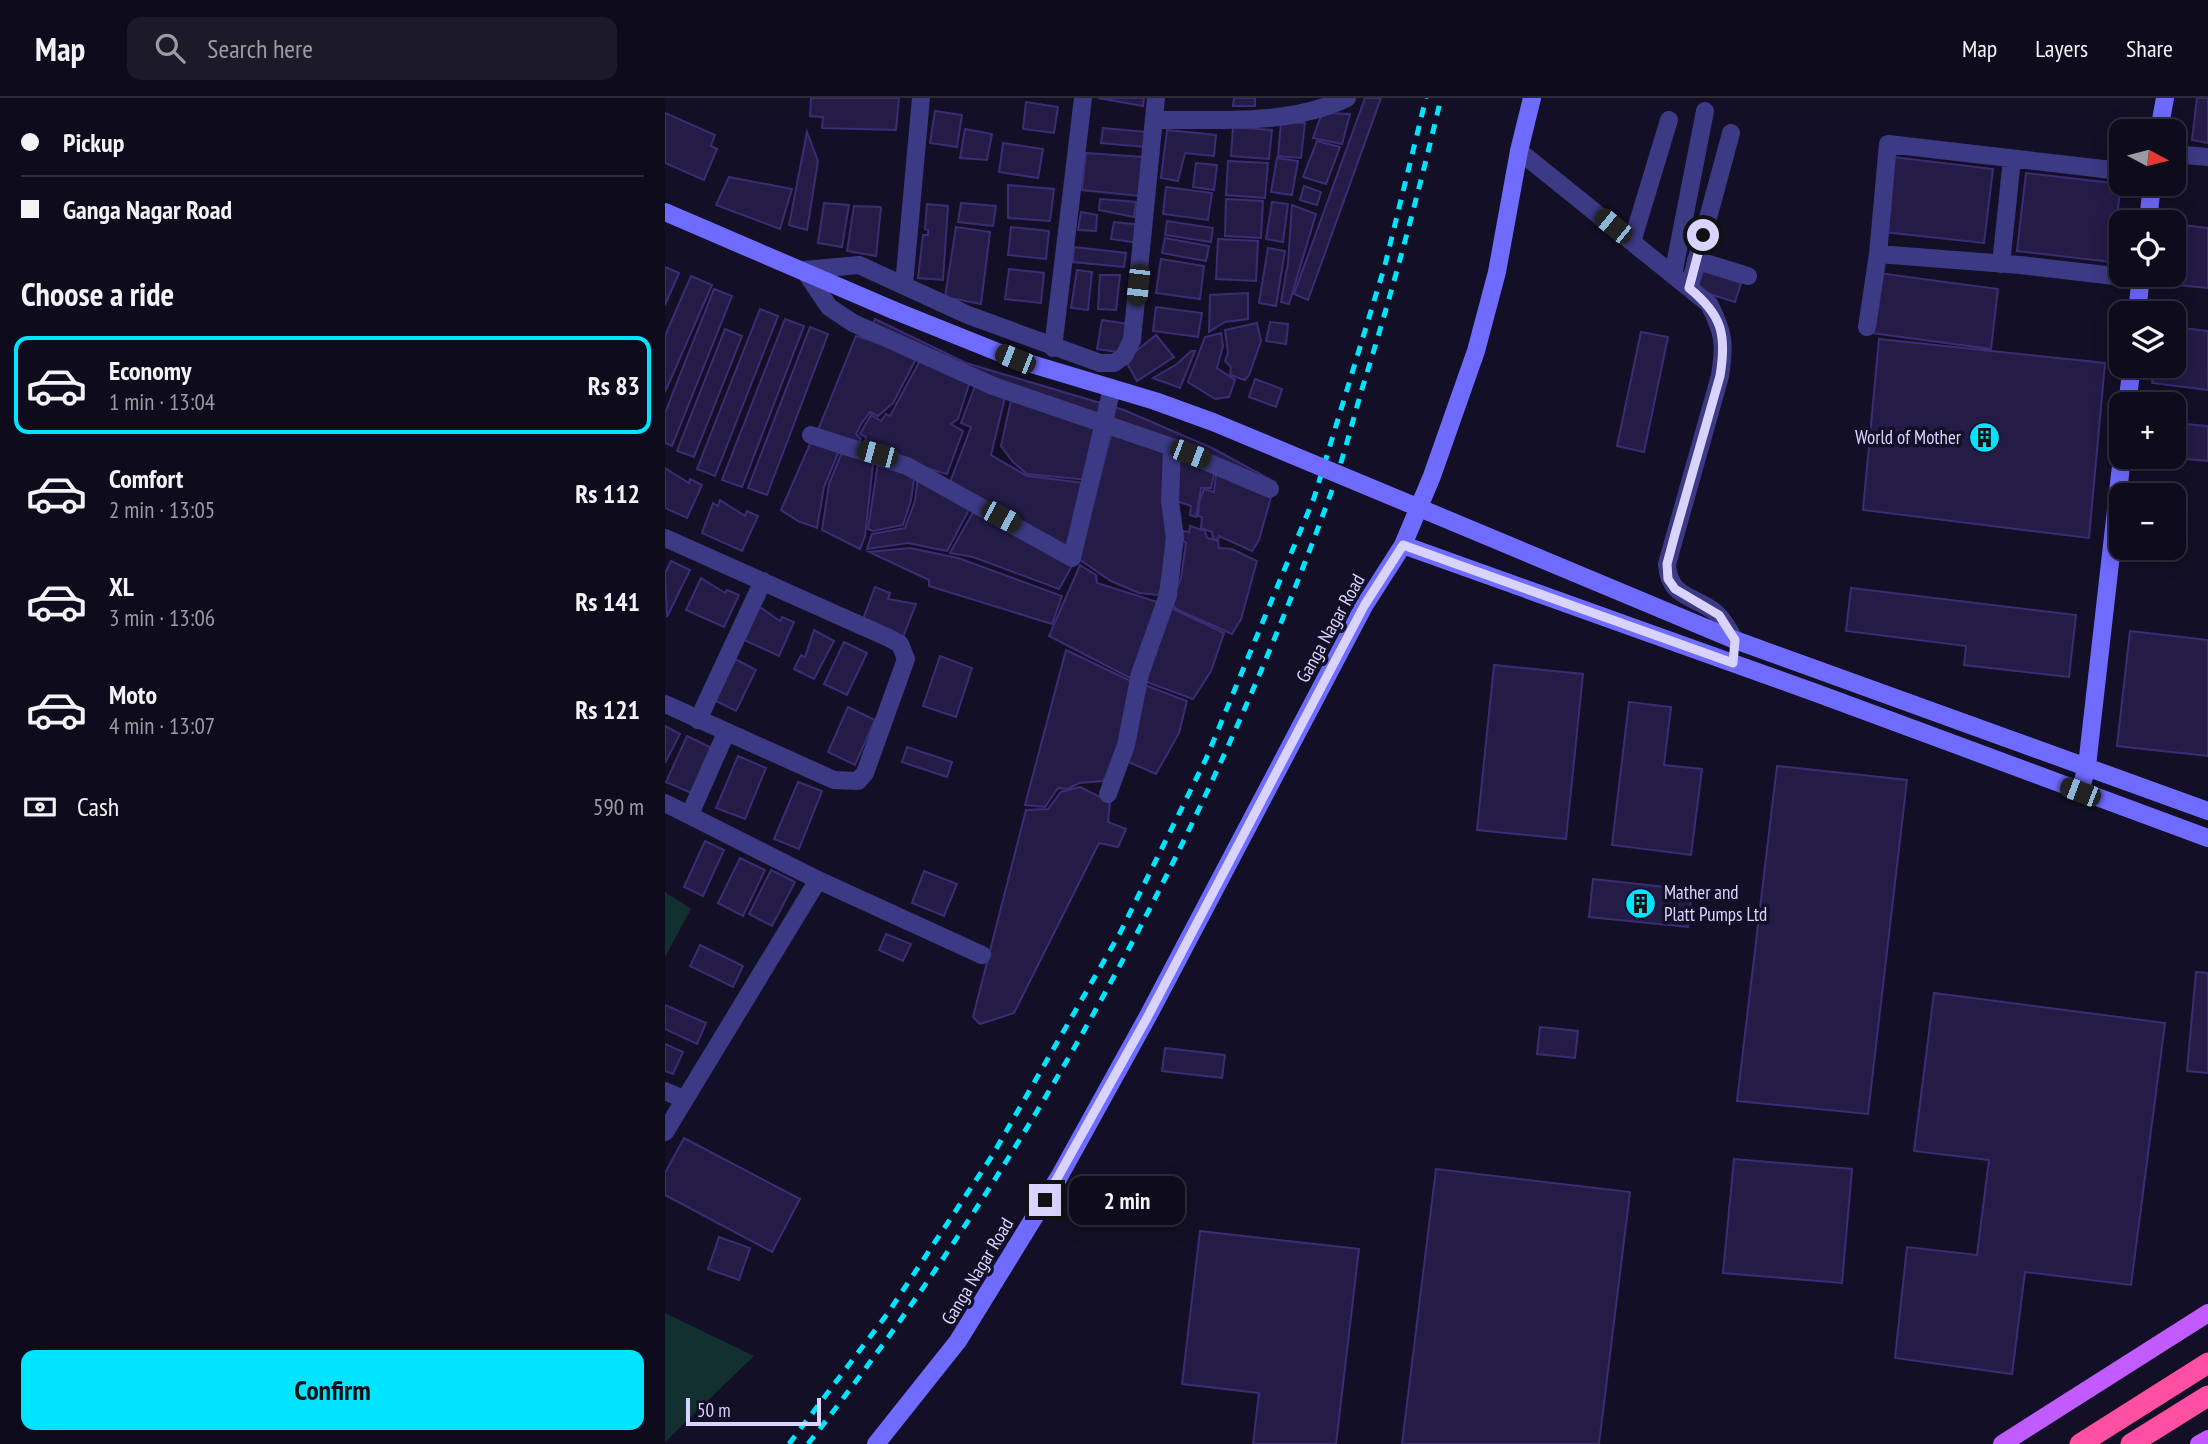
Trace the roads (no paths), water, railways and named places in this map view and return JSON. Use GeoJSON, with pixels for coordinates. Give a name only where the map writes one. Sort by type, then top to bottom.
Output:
{"type":"FeatureCollection","features":[{"type":"Feature","properties":{"kind":"highway"},"geometry":{"type":"LineString","coordinates":[[2080,1444],[2208,1363]]}},
{"type":"Feature","properties":{"kind":"highway"},"geometry":{"type":"LineString","coordinates":[[2131,1444],[2208,1396]]}},
{"type":"Feature","properties":{"kind":"main road"},"geometry":{"type":"LineString","coordinates":[[2002,1444],[2208,1313]]}},
{"type":"Feature","properties":{"kind":"main road"},"geometry":{"type":"LineString","coordinates":[[2199,1444],[2208,1439]]}},
{"type":"Feature","properties":{"kind":"street"},"geometry":{"type":"LineString","coordinates":[[904,285],[921,98]]}},
{"type":"Feature","properties":{"kind":"street"},"geometry":{"type":"LineString","coordinates":[[1053,348],[1083,98]]}},
{"type":"Feature","properties":{"kind":"street"},"geometry":{"type":"LineString","coordinates":[[804,270],[859,265],[968,315],[1053,348],[1100,363],[1114,363],[1124,356],[1132,340],[1156,120],[1156,98]]}},
{"type":"Feature","properties":{"kind":"street"},"geometry":{"type":"LineString","coordinates":[[1156,120],[1291,107],[1347,98]]}},
{"type":"Feature","properties":{"kind":"street","name":"Ganga Nagar Road"},"geometry":{"type":"LineString","coordinates":[[876,1444],[958,1341],[1059,1177],[1148,1016],[1364,606],[1403,545],[1432,476],[1476,351],[1497,272],[1519,150],[1532,98]]}},
{"type":"Feature","properties":{"kind":"street"},"geometry":{"type":"LineString","coordinates":[[2161,119],[2165,98]]}},
{"type":"Feature","properties":{"kind":"street"},"geometry":{"type":"LineString","coordinates":[[1673,275],[1706,111]]}},
{"type":"Feature","properties":{"kind":"street"},"geometry":{"type":"LineString","coordinates":[[1632,242],[1669,120]]}},
{"type":"Feature","properties":{"kind":"street"},"geometry":{"type":"LineString","coordinates":[[1689,288],[1731,133]]}},
{"type":"Feature","properties":{"kind":"street"},"geometry":{"type":"LineString","coordinates":[[1867,327],[1878,254],[1888,144],[2109,170]]}},
{"type":"Feature","properties":{"kind":"street"},"geometry":{"type":"LineString","coordinates":[[1519,150],[1709,304],[1722,330],[1724,349],[1720,376],[1669,554],[1668,579],[1675,589],[1719,615],[1735,640],[1733,663]]}},
{"type":"Feature","properties":{"kind":"street"},"geometry":{"type":"LineString","coordinates":[[2186,155],[2208,158]]}},
{"type":"Feature","properties":{"kind":"street"},"geometry":{"type":"LineString","coordinates":[[2001,264],[2012,159]]}},
{"type":"Feature","properties":{"kind":"street"},"geometry":{"type":"LineString","coordinates":[[665,212],[1015,359],[1213,422],[1735,640],[2208,811]]}},
{"type":"Feature","properties":{"kind":"street"},"geometry":{"type":"LineString","coordinates":[[1878,254],[2109,274]]}},
{"type":"Feature","properties":{"kind":"street"},"geometry":{"type":"LineString","coordinates":[[1696,260],[1748,276]]}},
{"type":"Feature","properties":{"kind":"street"},"geometry":{"type":"LineString","coordinates":[[804,270],[829,307],[853,323],[993,386],[1172,447],[1270,489]]}},
{"type":"Feature","properties":{"kind":"street"},"geometry":{"type":"LineString","coordinates":[[811,435],[907,466],[1072,558],[1112,388]]}},
{"type":"Feature","properties":{"kind":"street"},"geometry":{"type":"LineString","coordinates":[[1108,794],[1126,745],[1140,674],[1168,595],[1175,538],[1170,501],[1172,447]]}},
{"type":"Feature","properties":{"kind":"street"},"geometry":{"type":"LineString","coordinates":[[2080,792],[2087,766],[2121,469]]}},
{"type":"Feature","properties":{"kind":"street"},"geometry":{"type":"LineString","coordinates":[[665,538],[889,638],[900,644],[906,659],[865,773],[858,781],[834,780],[665,704]]}},
{"type":"Feature","properties":{"kind":"street"},"geometry":{"type":"LineString","coordinates":[[1403,545],[2208,838]]}},
{"type":"Feature","properties":{"kind":"street"},"geometry":{"type":"LineString","coordinates":[[698,720],[763,581]]}},
{"type":"Feature","properties":{"kind":"street"},"geometry":{"type":"LineString","coordinates":[[690,814],[726,733]]}},
{"type":"Feature","properties":{"kind":"street"},"geometry":{"type":"LineString","coordinates":[[665,803],[818,880],[982,955]]}},
{"type":"Feature","properties":{"kind":"street"},"geometry":{"type":"LineString","coordinates":[[665,1132],[818,880]]}},
{"type":"Feature","properties":{"kind":"street"},"geometry":{"type":"LineString","coordinates":[[665,1091],[683,1099]]}},
{"type":"Feature","properties":{"kind":"railway"},"geometry":{"type":"LineString","coordinates":[[789,1444],[888,1313],[992,1156],[1120,933],[1206,759],[1314,498],[1385,265],[1426,98]]}},
{"type":"Feature","properties":{"kind":"railway"},"geometry":{"type":"LineString","coordinates":[[808,1444],[889,1336],[965,1225],[1037,1111],[1104,994],[1167,875],[1225,753],[1278,630],[1337,476],[1394,281],[1441,98]]}},
{"type":"Feature","properties":{"kind":"place","name":"World of Mother"},"geometry":{"type":"Point","coordinates":[1984,437]}},
{"type":"Feature","properties":{"kind":"place","name":"Mather and Platt Pumps Ltd"},"geometry":{"type":"Point","coordinates":[1641,903]}}]}
